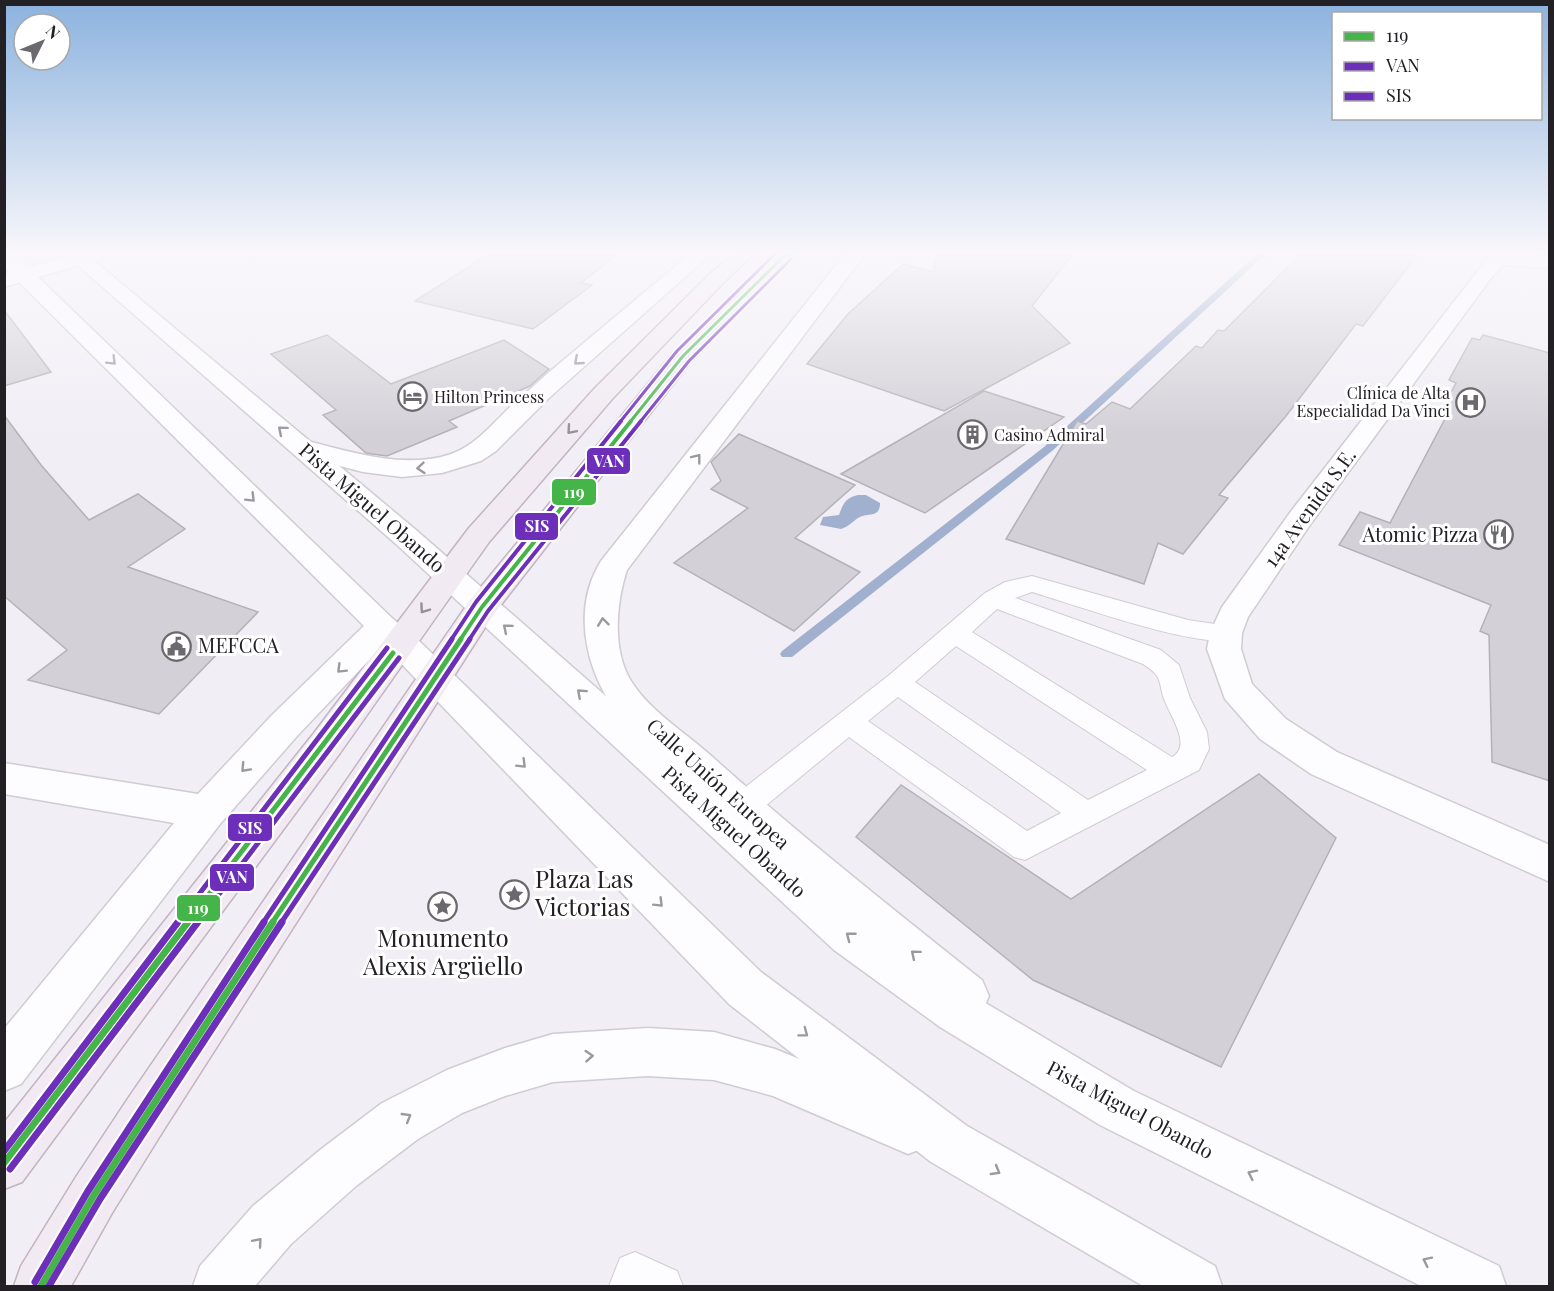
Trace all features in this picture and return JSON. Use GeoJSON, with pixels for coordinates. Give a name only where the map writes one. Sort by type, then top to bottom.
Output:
{"type":"FeatureCollection","features":[{"type":"Feature","properties":{"kind":"highway"},"geometry":{"type":"LineString","coordinates":[[4,1164],[391,635],[448,575],[479,535],[604,393],[681,314]]}},
{"type":"Feature","properties":{"kind":"highway"},"geometry":{"type":"LineString","coordinates":[[41,1287],[93,1196],[482,607],[683,356],[725,314]]}},
{"type":"Feature","properties":{"kind":"street"},"geometry":{"type":"LineString","coordinates":[[53,314],[391,635],[745,987],[949,1144],[1195,1287]]}},
{"type":"Feature","properties":{"kind":"street","name":"Pista Miguel Obando"},"geometry":{"type":"LineString","coordinates":[[150,314],[531,648],[849,936],[956,1011],[1117,1108],[1479,1287]]}},
{"type":"Feature","properties":{"kind":"street"},"geometry":{"type":"LineString","coordinates":[[303,448],[371,467],[427,468],[466,459],[486,446],[518,413],[632,314]]}},
{"type":"Feature","properties":{"kind":"street","name":"Calle Unión Europea"},"geometry":{"type":"LineString","coordinates":[[807,314],[612,568],[604,588],[601,614],[612,676],[629,703],[741,808],[1057,1072]]}},
{"type":"Feature","properties":{"kind":"street","name":"14a Avenida S.E."},"geometry":{"type":"LineString","coordinates":[[1226,633],[1233,615],[1302,516],[1454,314]]}},
{"type":"Feature","properties":{"kind":"street"},"geometry":{"type":"LineString","coordinates":[[1226,633],[1224,649],[1237,690],[1273,729],[1324,763],[1550,864]]}},
{"type":"Feature","properties":{"kind":"street"},"geometry":{"type":"LineString","coordinates":[[4,1067],[206,812],[285,725],[391,635]]}},
{"type":"Feature","properties":{"kind":"street"},"geometry":{"type":"LineString","coordinates":[[4,778],[206,812]]}},
{"type":"Feature","properties":{"kind":"street"},"geometry":{"type":"LineString","coordinates":[[220,1287],[272,1225],[338,1168],[400,1121],[447,1094],[505,1072],[553,1058],[648,1052],[714,1056],[775,1073],[949,1144]]}},
{"type":"Feature","properties":{"kind":"lane"},"geometry":{"type":"LineString","coordinates":[[741,808],[897,683],[994,599],[1013,588],[1032,584],[1188,629],[1226,633]]}},
{"type":"Feature","properties":{"kind":"lane"},"geometry":{"type":"LineString","coordinates":[[847,721],[1025,847],[1189,762],[1195,749],[1192,732],[1177,698],[1170,672],[1152,657],[994,599]]}},
{"type":"Feature","properties":{"kind":"lane"},"geometry":{"type":"LineString","coordinates":[[954,633],[1172,771]]}},
{"type":"Feature","properties":{"kind":"lane"},"geometry":{"type":"LineString","coordinates":[[897,683],[1087,815]]}},
{"type":"Feature","properties":{"kind":"water"},"geometry":{"type":"Polygon","coordinates":[[[858,495],[866,495],[880,503],[878,511],[862,516],[841,529],[820,525],[823,517],[839,515],[845,502],[858,495]]]}},
{"type":"Feature","properties":{"kind":"building"},"geometry":{"type":"Polygon","coordinates":[[[4,314],[7,314],[51,372],[4,386],[4,314]]]}},
{"type":"Feature","properties":{"kind":"building"},"geometry":{"type":"Polygon","coordinates":[[[471,314],[553,314],[533,329],[471,314]]]}},
{"type":"Feature","properties":{"kind":"building"},"geometry":{"type":"Polygon","coordinates":[[[848,314],[1040,314],[1070,343],[944,411],[807,364],[848,314]]]}},
{"type":"Feature","properties":{"kind":"building"},"geometry":{"type":"Polygon","coordinates":[[[1241,314],[1372,314],[1363,326],[1356,324],[1286,416],[1219,495],[1228,498],[1183,554],[1158,543],[1144,584],[1006,539],[1077,421],[1086,424],[1112,402],[1130,409],[1196,346],[1202,348],[1218,330],[1224,331],[1241,314]]]}},
{"type":"Feature","properties":{"kind":"building","name":"Hilton Princess"},"geometry":{"type":"Polygon","coordinates":[[[327,335],[391,384],[504,340],[549,369],[530,386],[449,421],[457,427],[387,456],[372,454],[366,453],[323,415],[336,410],[271,354],[327,335]]]}},
{"type":"Feature","properties":{"kind":"building"},"geometry":{"type":"Polygon","coordinates":[[[1483,335],[1550,353],[1550,781],[1492,762],[1489,635],[1480,631],[1491,605],[1339,545],[1360,512],[1390,523],[1447,415],[1440,413],[1456,383],[1449,380],[1472,338],[1480,340],[1483,335]]]}},
{"type":"Feature","properties":{"kind":"building","name":"Casino Admiral"},"geometry":{"type":"Polygon","coordinates":[[[984,391],[1064,417],[925,513],[841,474],[984,391]]]}},
{"type":"Feature","properties":{"kind":"building"},"geometry":{"type":"Polygon","coordinates":[[[4,415],[41,465],[89,520],[138,494],[185,529],[128,567],[258,612],[159,714],[28,680],[67,650],[4,596],[4,415]]]}},
{"type":"Feature","properties":{"kind":"building"},"geometry":{"type":"Polygon","coordinates":[[[739,434],[855,485],[795,538],[860,572],[794,631],[674,563],[748,508],[711,489],[721,481],[711,462],[739,434]]]}},
{"type":"Feature","properties":{"kind":"building"},"geometry":{"type":"Polygon","coordinates":[[[1259,774],[1336,838],[1221,1067],[1033,980],[856,837],[901,785],[1071,899],[1259,774]]]}},
{"type":"Feature","properties":{"kind":"waterway"},"geometry":{"type":"LineString","coordinates":[[787,654],[1048,449],[1196,314]]}},
{"type":"Feature","properties":{"kind":"transit line","name":"SIS"},"geometry":{"type":"LineString","coordinates":[[35,1282],[88,1191],[140,1110],[476,602],[677,351],[714,314]]}},
{"type":"Feature","properties":{"kind":"transit line","name":"119"},"geometry":{"type":"LineString","coordinates":[[41,1286],[94,1195],[146,1114],[482,607],[683,356],[725,314]]}},
{"type":"Feature","properties":{"kind":"transit line","name":"VAN"},"geometry":{"type":"LineString","coordinates":[[49,1286],[100,1199],[152,1118],[488,611],[689,361],[736,314]]}},
{"type":"Feature","properties":{"kind":"transit line","name":"SIS"},"geometry":{"type":"LineString","coordinates":[[4,1151],[387,648]]}},
{"type":"Feature","properties":{"kind":"transit line","name":"119"},"geometry":{"type":"LineString","coordinates":[[4,1163],[393,653]]}},
{"type":"Feature","properties":{"kind":"transit line","name":"VAN"},"geometry":{"type":"LineString","coordinates":[[10,1169],[399,658]]}},
{"type":"Feature","properties":{"kind":"place","name":"Hilton Princess"},"geometry":{"type":"Point","coordinates":[413,397]}},
{"type":"Feature","properties":{"kind":"place","name":"Clínica de Alta Especialidad Da Vinci"},"geometry":{"type":"Point","coordinates":[1471,402]}},
{"type":"Feature","properties":{"kind":"place","name":"Casino Admiral"},"geometry":{"type":"Point","coordinates":[973,435]}},
{"type":"Feature","properties":{"kind":"place","name":"Atomic Pizza"},"geometry":{"type":"Point","coordinates":[1499,535]}},
{"type":"Feature","properties":{"kind":"place","name":"MEFCCA"},"geometry":{"type":"Point","coordinates":[177,646]}},
{"type":"Feature","properties":{"kind":"place","name":"Plaza Las Victorias"},"geometry":{"type":"Point","coordinates":[514,894]}},
{"type":"Feature","properties":{"kind":"place","name":"Monumento Alexis Argüello"},"geometry":{"type":"Point","coordinates":[443,906]}}]}
